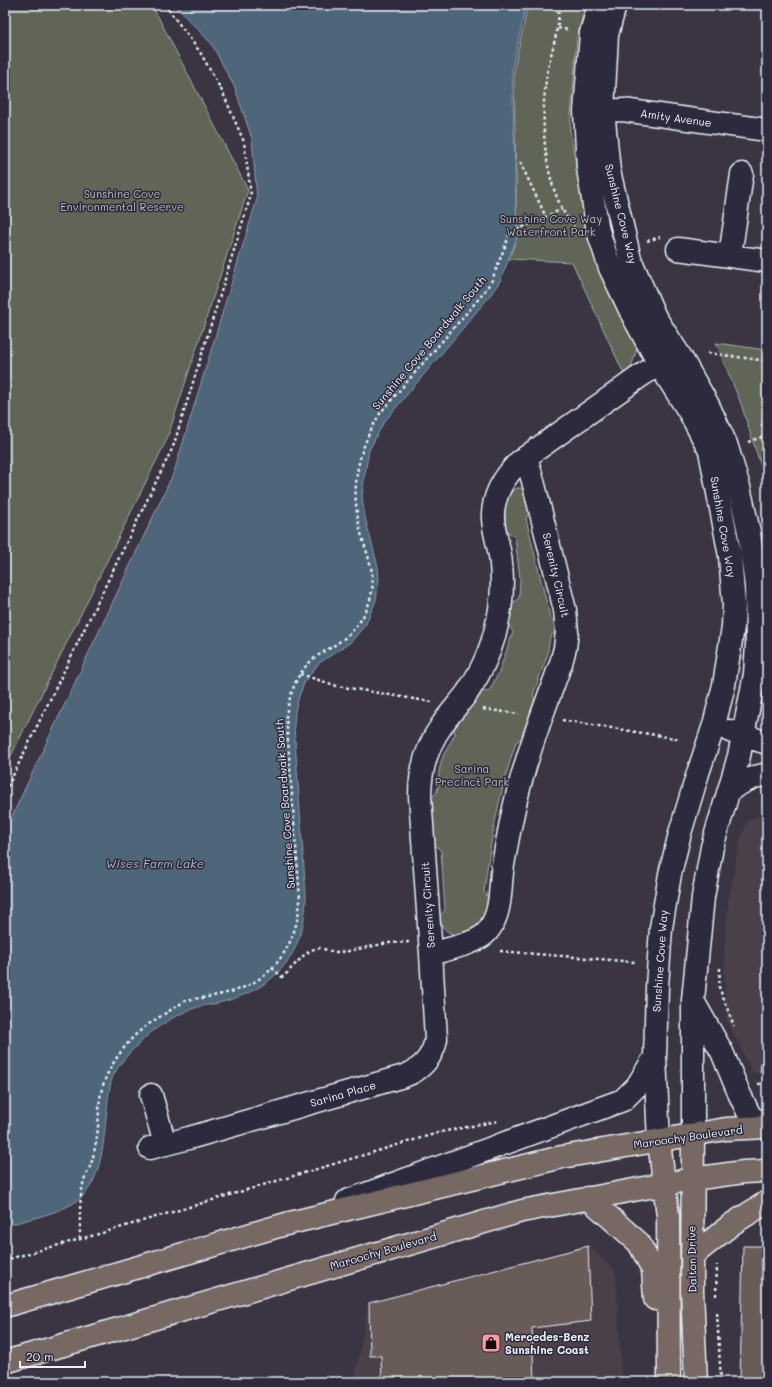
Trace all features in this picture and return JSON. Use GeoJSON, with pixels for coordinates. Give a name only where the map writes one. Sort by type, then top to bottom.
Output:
{"type":"FeatureCollection","features":[{"type":"Feature","properties":{"kind":"main road","name":"Maroochy Boulevard"},"geometry":{"type":"LineString","coordinates":[[5,1306],[286,1224],[562,1157],[726,1129],[767,1127]]}},
{"type":"Feature","properties":{"kind":"main road","name":"Dalton Drive"},"geometry":{"type":"LineString","coordinates":[[693,1135],[692,1256],[696,1382]]}},
{"type":"Feature","properties":{"kind":"main road"},"geometry":{"type":"LineString","coordinates":[[659,1141],[668,1216],[669,1382]]}},
{"type":"Feature","properties":{"kind":"main road","name":"Maroochy Boulevard"},"geometry":{"type":"LineString","coordinates":[[5,1362],[522,1211],[692,1179],[744,1172],[767,1171]]}},
{"type":"Feature","properties":{"kind":"main road"},"geometry":{"type":"LineString","coordinates":[[588,1198],[639,1243],[653,1270],[660,1382]]}},
{"type":"Feature","properties":{"kind":"main road"},"geometry":{"type":"LineString","coordinates":[[692,1256],[732,1224],[767,1202]]}},
{"type":"Feature","properties":{"kind":"street","name":"Sunshine Cove Way"},"geometry":{"type":"LineString","coordinates":[[599,5],[592,33],[594,111],[630,259],[655,317],[680,356],[708,405],[726,444],[739,487],[749,532],[756,586],[757,644],[755,674],[739,756],[712,847],[703,897],[693,1000],[693,1135]]}},
{"type":"Feature","properties":{"kind":"street","name":"Sunshine Cove Way"},"geometry":{"type":"LineString","coordinates":[[615,5],[607,35],[594,111],[588,168],[598,231],[610,268],[634,318],[659,364],[690,413],[710,451],[730,556],[734,604],[724,684],[714,726],[698,773],[670,874],[661,928],[657,987],[655,1057],[659,1141]]}},
{"type":"Feature","properties":{"kind":"street","name":"Amity Avenue"},"geometry":{"type":"LineString","coordinates":[[594,111],[623,110],[767,130]]}},
{"type":"Feature","properties":{"kind":"street"},"geometry":{"type":"LineString","coordinates":[[730,256],[742,174]]}},
{"type":"Feature","properties":{"kind":"street"},"geometry":{"type":"LineString","coordinates":[[678,249],[767,261]]}},
{"type":"Feature","properties":{"kind":"street","name":"Serenity Circuit"},"geometry":{"type":"LineString","coordinates":[[526,458],[563,600],[567,625],[564,654],[523,772],[515,803],[503,867],[500,902],[496,916],[489,929],[481,937],[473,941],[431,946],[420,796],[421,778],[424,762],[431,744],[442,725],[468,690],[487,658],[495,635],[500,611],[502,575],[494,519],[495,502],[500,488],[506,477],[516,465],[659,364],[680,356]]}},
{"type":"Feature","properties":{"kind":"street"},"geometry":{"type":"LineString","coordinates":[[714,726],[767,743]]}},
{"type":"Feature","properties":{"kind":"street"},"geometry":{"type":"LineString","coordinates":[[729,791],[740,782],[752,777],[767,774]]}},
{"type":"Feature","properties":{"kind":"street","name":"Sarina Place"},"geometry":{"type":"LineString","coordinates":[[151,1095],[158,1146],[404,1076],[419,1068],[431,1054],[436,1039],[431,946]]}},
{"type":"Feature","properties":{"kind":"street"},"geometry":{"type":"LineString","coordinates":[[693,1000],[722,1052],[750,1116],[767,1127]]}},
{"type":"Feature","properties":{"kind":"street"},"geometry":{"type":"LineString","coordinates":[[286,1224],[623,1100],[637,1086],[655,1057]]}},
{"type":"Feature","properties":{"kind":"path"},"geometry":{"type":"LineString","coordinates":[[5,792],[173,447],[251,195],[244,142],[223,93],[200,52],[164,5]]}},
{"type":"Feature","properties":{"kind":"path"},"geometry":{"type":"LineString","coordinates":[[520,162],[546,217]]}},
{"type":"Feature","properties":{"kind":"path","name":"Sunshine Cove Boardwalk South"},"geometry":{"type":"LineString","coordinates":[[80,1239],[82,1185],[90,1166],[98,1131],[101,1090],[116,1059],[128,1042],[142,1029],[156,1018],[187,1000],[235,991],[257,981],[272,968],[288,947],[294,935],[300,899],[286,714],[289,700],[300,674],[309,663],[350,634],[362,619],[371,596],[372,570],[358,519],[355,484],[364,445],[381,412],[482,295],[492,280],[510,233],[562,209]]}},
{"type":"Feature","properties":{"kind":"path"},"geometry":{"type":"LineString","coordinates":[[708,353],[767,361]]}},
{"type":"Feature","properties":{"kind":"path"},"geometry":{"type":"LineString","coordinates":[[748,442],[767,435],[761,422],[767,420]]}},
{"type":"Feature","properties":{"kind":"path"},"geometry":{"type":"LineString","coordinates":[[300,674],[330,685],[680,739]]}},
{"type":"Feature","properties":{"kind":"path"},"geometry":{"type":"LineString","coordinates":[[272,968],[282,977],[311,950],[317,948],[344,952],[388,943],[420,942],[431,946]]}},
{"type":"Feature","properties":{"kind":"path"},"geometry":{"type":"LineString","coordinates":[[493,950],[635,962]]}},
{"type":"Feature","properties":{"kind":"path"},"geometry":{"type":"LineString","coordinates":[[720,964],[719,987],[735,1028]]}},
{"type":"Feature","properties":{"kind":"path"},"geometry":{"type":"LineString","coordinates":[[757,1084],[767,1082]]}},
{"type":"Feature","properties":{"kind":"path"},"geometry":{"type":"LineString","coordinates":[[5,1262],[12,1258],[441,1132],[499,1121]]}},
{"type":"Feature","properties":{"kind":"path"},"geometry":{"type":"LineString","coordinates":[[716,1302],[717,1260]]}},
{"type":"Feature","properties":{"kind":"path"},"geometry":{"type":"LineString","coordinates":[[717,1310],[721,1382]]}},
{"type":"Feature","properties":{"kind":"shaded area"},"geometry":{"type":"Polygon","coordinates":[[[767,812],[767,1073],[753,1073],[726,1019],[724,956],[728,903],[739,844],[747,821],[767,812]]]}},
{"type":"Feature","properties":{"kind":"shaded area","name":"Mercedes-Benz Sunshine Coast"},"geometry":{"type":"Polygon","coordinates":[[[588,1246],[616,1272],[622,1382],[354,1382],[369,1303],[588,1246]]]}},
{"type":"Feature","properties":{"kind":"green space","name":"Sunshine Cove Environmental Reserve"},"geometry":{"type":"Polygon","coordinates":[[[5,5],[144,5],[153,7],[248,190],[167,439],[5,768],[5,5]]]}},
{"type":"Feature","properties":{"kind":"green space","name":"Sunshine Cove Way Waterfront Park"},"geometry":{"type":"Polygon","coordinates":[[[528,5],[586,5],[577,36],[570,130],[590,243],[637,348],[631,368],[624,374],[572,262],[509,259],[517,237],[514,69],[528,5]]]}},
{"type":"Feature","properties":{"kind":"green space"},"geometry":{"type":"Polygon","coordinates":[[[716,343],[767,350],[767,485],[740,401],[716,343]]]}},
{"type":"Feature","properties":{"kind":"green space","name":"Sarina Precinct Park"},"geometry":{"type":"Polygon","coordinates":[[[517,488],[521,488],[527,493],[530,510],[526,519],[550,617],[557,623],[557,631],[550,637],[547,656],[533,695],[536,704],[524,737],[516,742],[500,797],[489,854],[484,892],[490,900],[487,910],[476,928],[462,934],[453,934],[445,930],[439,917],[445,910],[441,851],[434,844],[430,799],[437,792],[441,762],[455,734],[453,725],[480,692],[489,691],[499,672],[513,632],[507,624],[510,605],[519,598],[520,579],[515,537],[506,531],[505,513],[509,496],[512,491],[517,488]]]}},
{"type":"Feature","properties":{"kind":"water","name":"Wises Farm Lake"},"geometry":{"type":"Polygon","coordinates":[[[174,5],[526,5],[512,69],[517,238],[500,281],[489,297],[384,422],[369,450],[362,496],[364,514],[378,567],[379,579],[376,600],[366,624],[351,642],[319,663],[305,681],[295,711],[294,727],[306,896],[304,917],[300,935],[293,951],[284,966],[272,978],[258,988],[241,996],[186,1011],[174,1017],[146,1037],[121,1063],[113,1075],[108,1097],[103,1148],[94,1180],[86,1193],[74,1203],[58,1211],[5,1226],[5,831],[174,472],[257,199],[252,139],[235,88],[211,43],[174,5]]]}},
{"type":"Feature","properties":{"kind":"building"},"geometry":{"type":"Polygon","coordinates":[[[767,1016],[767,1072],[760,1072],[767,1016]]]}},
{"type":"Feature","properties":{"kind":"building","name":"Mercedes-Benz Sunshine Coast"},"geometry":{"type":"Polygon","coordinates":[[[588,1246],[591,1321],[532,1328],[534,1382],[382,1382],[381,1356],[370,1356],[369,1303],[588,1246]]]}},
{"type":"Feature","properties":{"kind":"building"},"geometry":{"type":"Polygon","coordinates":[[[743,1246],[767,1246],[767,1381],[740,1381],[743,1246]]]}},
{"type":"Feature","properties":{"kind":"place","name":"Mercedes-Benz Sunshine Coast"},"geometry":{"type":"Point","coordinates":[491,1343]}}]}
